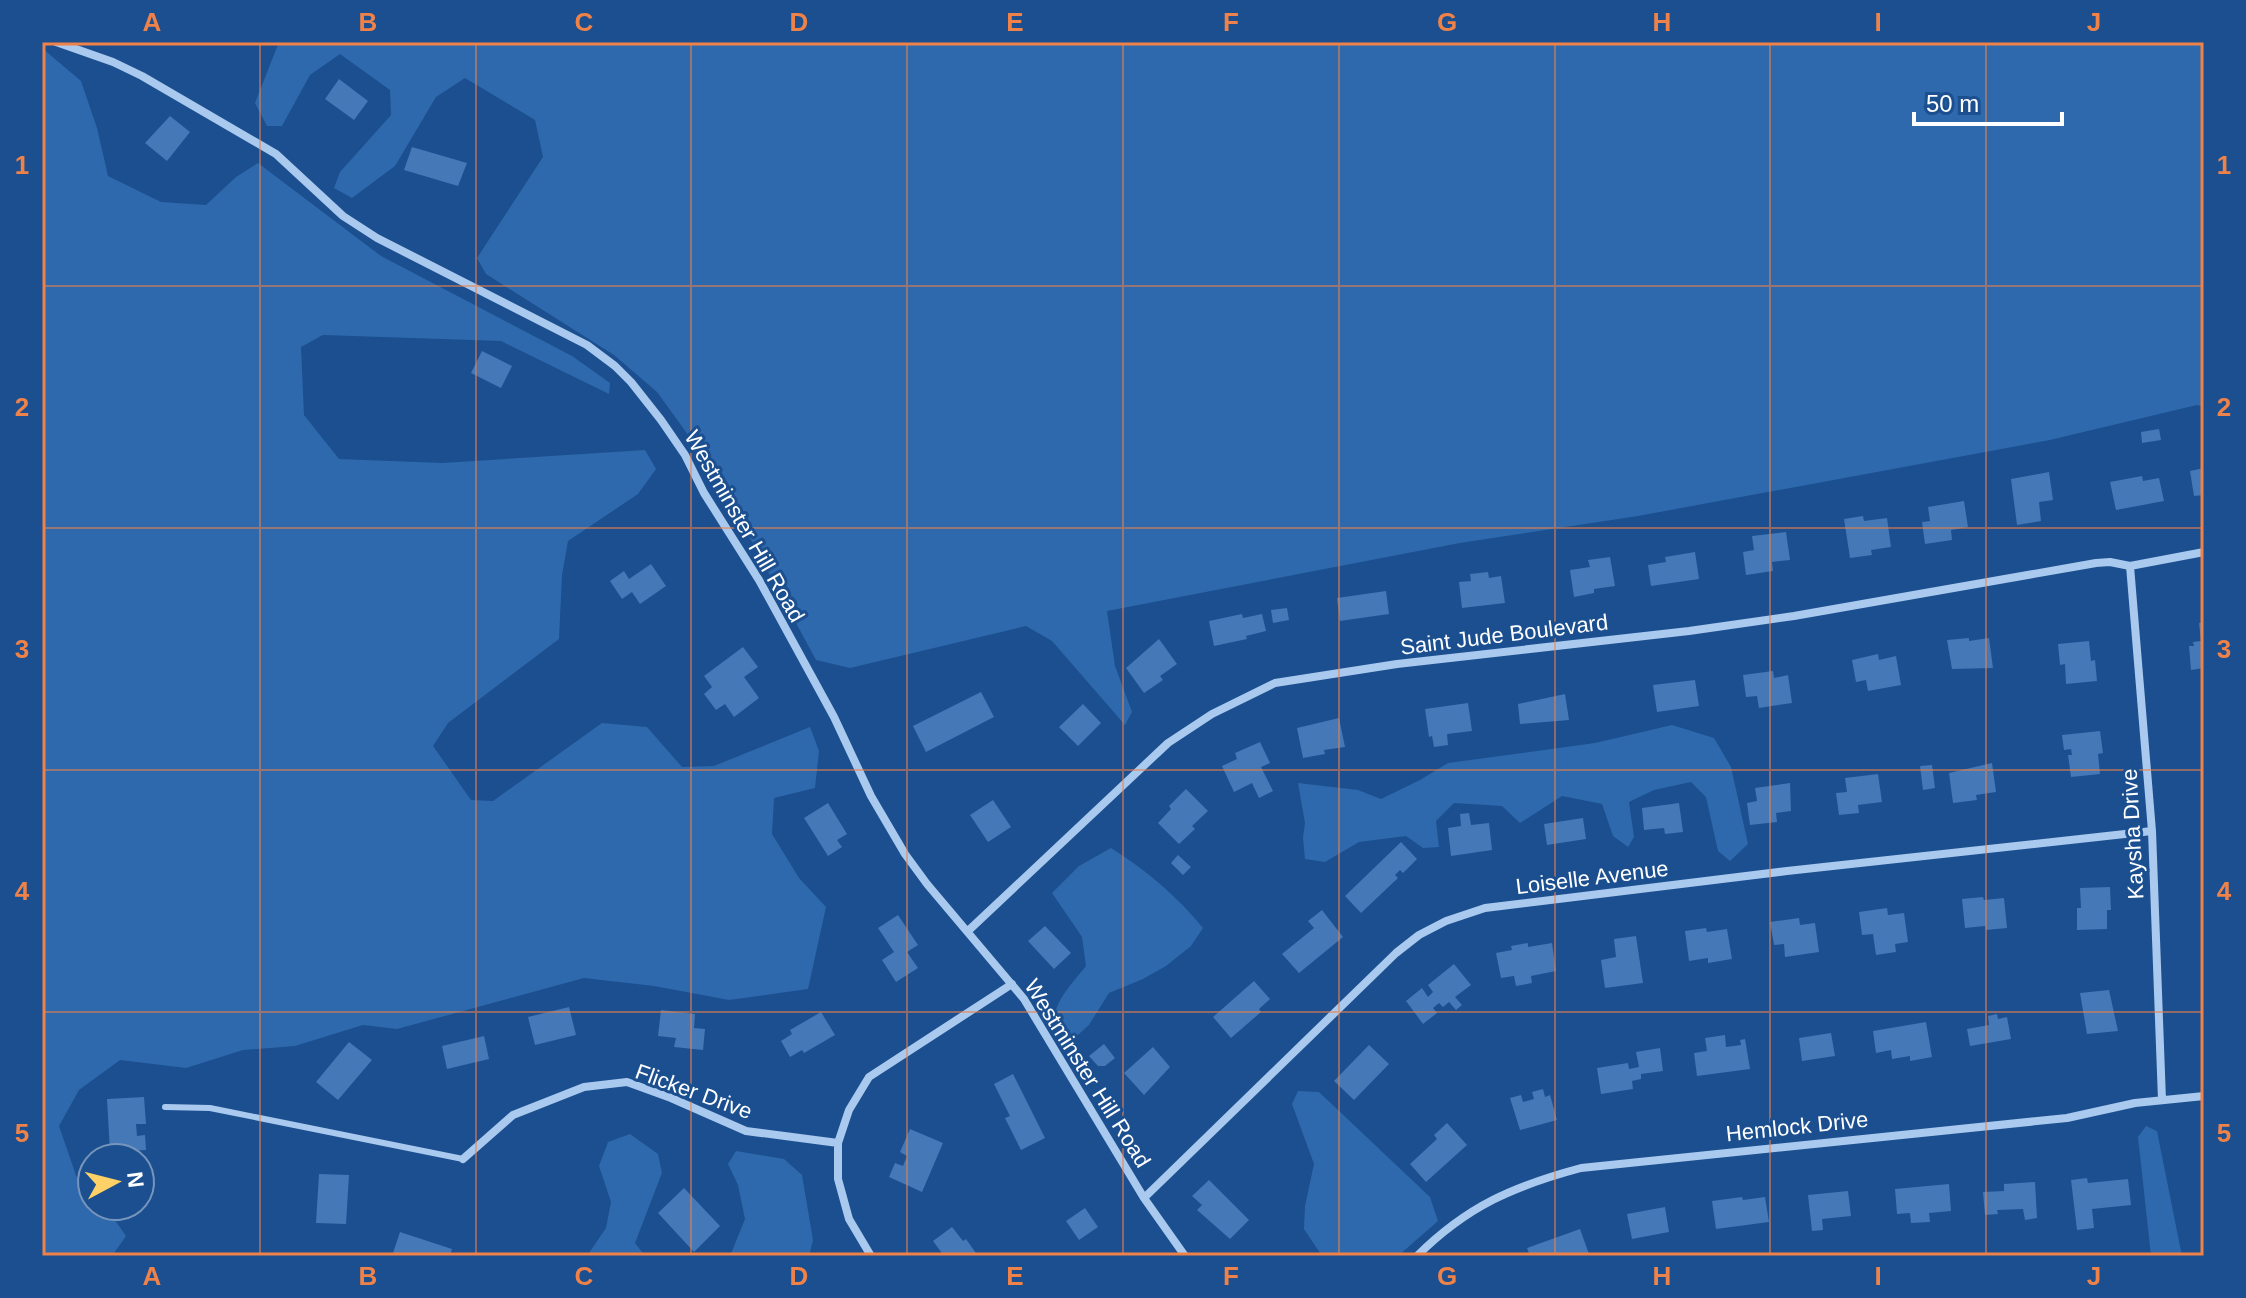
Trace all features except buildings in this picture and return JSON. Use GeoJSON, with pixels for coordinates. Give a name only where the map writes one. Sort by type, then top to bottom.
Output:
{"type":"FeatureCollection","features":[{"type":"Feature","properties":{"kind":"street","name":"Westminster Hill Road"},"geometry":{"type":"LineString","coordinates":[[56,42],[113,62],[156,84],[276,154],[343,216],[377,238],[576,339],[615,366],[661,420],[685,455],[704,493],[736,539],[821,693],[871,796],[905,854],[1024,999],[1144,1198],[1185,1256]]}},
{"type":"Feature","properties":{"kind":"street","name":"Saint Jude Boulevard"},"geometry":{"type":"LineString","coordinates":[[968,931],[1168,743],[1212,714],[1275,683],[1383,666],[1689,631],[1794,616],[2096,563],[2130,566],[2204,552]]}},
{"type":"Feature","properties":{"kind":"street","name":"Kaysha Drive"},"geometry":{"type":"LineString","coordinates":[[2130,566],[2152,831],[2162,1100]]}},
{"type":"Feature","properties":{"kind":"street","name":"Loiselle Avenue"},"geometry":{"type":"LineString","coordinates":[[1144,1198],[1396,953],[1419,935],[1465,914],[1539,901],[1584,898],[1787,871],[2152,831]]}},
{"type":"Feature","properties":{"kind":"street"},"geometry":{"type":"LineString","coordinates":[[871,1256],[849,1219],[838,1179],[838,1143],[849,1110],[869,1077],[1012,984]]}},
{"type":"Feature","properties":{"kind":"street","name":"Flicker Drive"},"geometry":{"type":"LineString","coordinates":[[463,1159],[513,1115],[584,1087],[627,1082],[746,1131],[838,1143]]}},
{"type":"Feature","properties":{"kind":"street","name":"Hemlock Drive"},"geometry":{"type":"LineString","coordinates":[[1417,1256],[1444,1229],[1466,1213],[1527,1185],[1581,1168],[2067,1118],[2162,1100],[2204,1096]]}},
{"type":"Feature","properties":{"kind":"lane"},"geometry":{"type":"LineString","coordinates":[[165,1107],[210,1108],[463,1159]]}},
{"type":"Feature","properties":{"kind":"shaded area"},"geometry":{"type":"Polygon","coordinates":[[[279,42],[2204,42],[2204,407],[2197,405],[2050,440],[1638,516],[1460,543],[1107,611],[1115,666],[1132,712],[1125,725],[1052,641],[1026,626],[850,668],[816,660],[712,468],[657,392],[614,355],[486,274],[477,258],[543,157],[535,120],[465,78],[436,97],[395,166],[352,198],[334,188],[340,172],[391,115],[390,90],[340,54],[310,75],[282,126],[267,126],[255,103],[279,42]]]}},
{"type":"Feature","properties":{"kind":"shaded area"},"geometry":{"type":"Polygon","coordinates":[[[42,48],[81,81],[97,128],[108,176],[161,202],[206,205],[236,177],[258,163],[381,256],[572,356],[610,383],[609,394],[501,341],[323,335],[301,347],[304,415],[339,459],[442,463],[645,450],[656,469],[638,494],[568,541],[562,575],[559,639],[448,723],[433,746],[471,800],[493,801],[602,723],[647,727],[682,767],[714,766],[810,727],[819,751],[815,788],[774,798],[772,834],[799,878],[826,907],[808,989],[729,1000],[654,986],[584,978],[397,1029],[363,1025],[295,1046],[243,1050],[186,1068],[120,1060],[79,1090],[59,1126],[76,1175],[76,1222],[116,1222],[126,1236],[112,1256],[42,1256],[42,48]]]}},
{"type":"Feature","properties":{"kind":"shaded area"},"geometry":{"type":"Polygon","coordinates":[[[1672,725],[1714,738],[1731,767],[1748,844],[1730,861],[1718,851],[1706,797],[1691,782],[1654,790],[1629,802],[1634,837],[1628,847],[1613,836],[1602,804],[1562,796],[1520,823],[1502,806],[1454,803],[1436,821],[1439,847],[1423,848],[1406,836],[1359,842],[1325,862],[1305,859],[1305,823],[1298,783],[1358,790],[1381,799],[1448,763],[1595,743],[1672,725]]]}},
{"type":"Feature","properties":{"kind":"shaded area"},"geometry":{"type":"Polygon","coordinates":[[[1111,848],[1160,884],[1203,928],[1191,946],[1166,966],[1109,993],[1089,1025],[1070,1042],[1055,1024],[1055,1014],[1064,994],[1086,966],[1082,937],[1052,893],[1079,866],[1111,848]]]}},
{"type":"Feature","properties":{"kind":"shaded area"},"geometry":{"type":"Polygon","coordinates":[[[1298,1091],[1319,1092],[1430,1197],[1438,1221],[1398,1256],[1322,1256],[1304,1229],[1305,1206],[1314,1164],[1292,1104],[1298,1091]]]}},
{"type":"Feature","properties":{"kind":"shaded area"},"geometry":{"type":"Polygon","coordinates":[[[2146,1126],[2157,1131],[2182,1256],[2151,1256],[2138,1137],[2146,1126]]]}},
{"type":"Feature","properties":{"kind":"shaded area"},"geometry":{"type":"Polygon","coordinates":[[[630,1134],[658,1154],[662,1173],[635,1243],[645,1256],[587,1256],[606,1228],[611,1202],[599,1166],[608,1142],[630,1134]]]}},
{"type":"Feature","properties":{"kind":"shaded area"},"geometry":{"type":"Polygon","coordinates":[[[736,1151],[784,1159],[802,1175],[813,1240],[809,1256],[730,1256],[745,1219],[738,1185],[728,1164],[736,1151]]]}}]}
